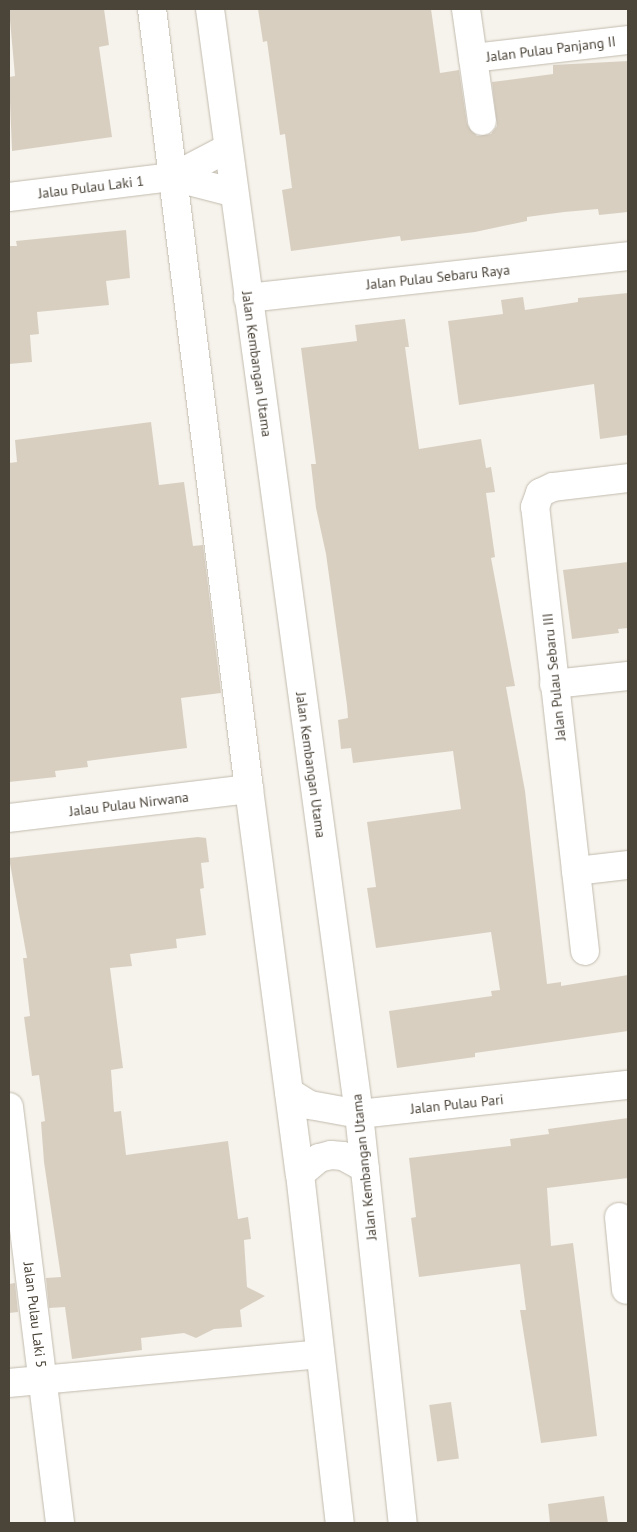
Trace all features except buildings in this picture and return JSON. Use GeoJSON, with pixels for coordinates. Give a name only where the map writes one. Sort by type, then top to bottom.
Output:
{"type":"FeatureCollection","features":[{"type":"Feature","properties":{"kind":"street"},"geometry":{"type":"LineString","coordinates":[[152,9],[249,789],[300,1174],[340,1523]]}},
{"type":"Feature","properties":{"kind":"street","name":"Jalan Kembangan Utama"},"geometry":{"type":"LineString","coordinates":[[210,9],[226,149],[359,1114],[403,1523]]}},
{"type":"Feature","properties":{"kind":"street"},"geometry":{"type":"LineString","coordinates":[[466,9],[482,121]]}},
{"type":"Feature","properties":{"kind":"street","name":"Jalan Pulau Panjang II"},"geometry":{"type":"LineString","coordinates":[[473,58],[628,40]]}},
{"type":"Feature","properties":{"kind":"street","name":"Jalau Pulau Laki 1"},"geometry":{"type":"LineString","coordinates":[[9,197],[173,177],[226,149]]}},
{"type":"Feature","properties":{"kind":"street","name":"Jalau Pulau Laki 1"},"geometry":{"type":"LineString","coordinates":[[173,177],[232,192]]}},
{"type":"Feature","properties":{"kind":"street","name":"Jalan Pulau Sebaru Raya"},"geometry":{"type":"LineString","coordinates":[[248,298],[628,256]]}},
{"type":"Feature","properties":{"kind":"street","name":"Jalan Pulau Sebaru III"},"geometry":{"type":"LineString","coordinates":[[585,952],[554,684],[536,500],[540,493],[553,487],[628,478]]}},
{"type":"Feature","properties":{"kind":"street"},"geometry":{"type":"LineString","coordinates":[[554,684],[628,676]]}},
{"type":"Feature","properties":{"kind":"street","name":"Jalau Pulau Nirwana"},"geometry":{"type":"LineString","coordinates":[[9,818],[249,789]]}},
{"type":"Feature","properties":{"kind":"street"},"geometry":{"type":"LineString","coordinates":[[576,871],[628,865]]}},
{"type":"Feature","properties":{"kind":"street","name":"Jalan Pulau Pari"},"geometry":{"type":"LineString","coordinates":[[289,1092],[310,1105],[359,1114],[628,1085]]}},
{"type":"Feature","properties":{"kind":"street","name":"Jalan Pulau Laki 5"},"geometry":{"type":"LineString","coordinates":[[9,1107],[60,1523]]}},
{"type":"Feature","properties":{"kind":"street"},"geometry":{"type":"LineString","coordinates":[[300,1174],[319,1158],[331,1155],[343,1156],[365,1168]]}},
{"type":"Feature","properties":{"kind":"street"},"geometry":{"type":"LineString","coordinates":[[619,1218],[628,1297]]}},
{"type":"Feature","properties":{"kind":"street"},"geometry":{"type":"LineString","coordinates":[[9,1383],[320,1354]]}}]}
